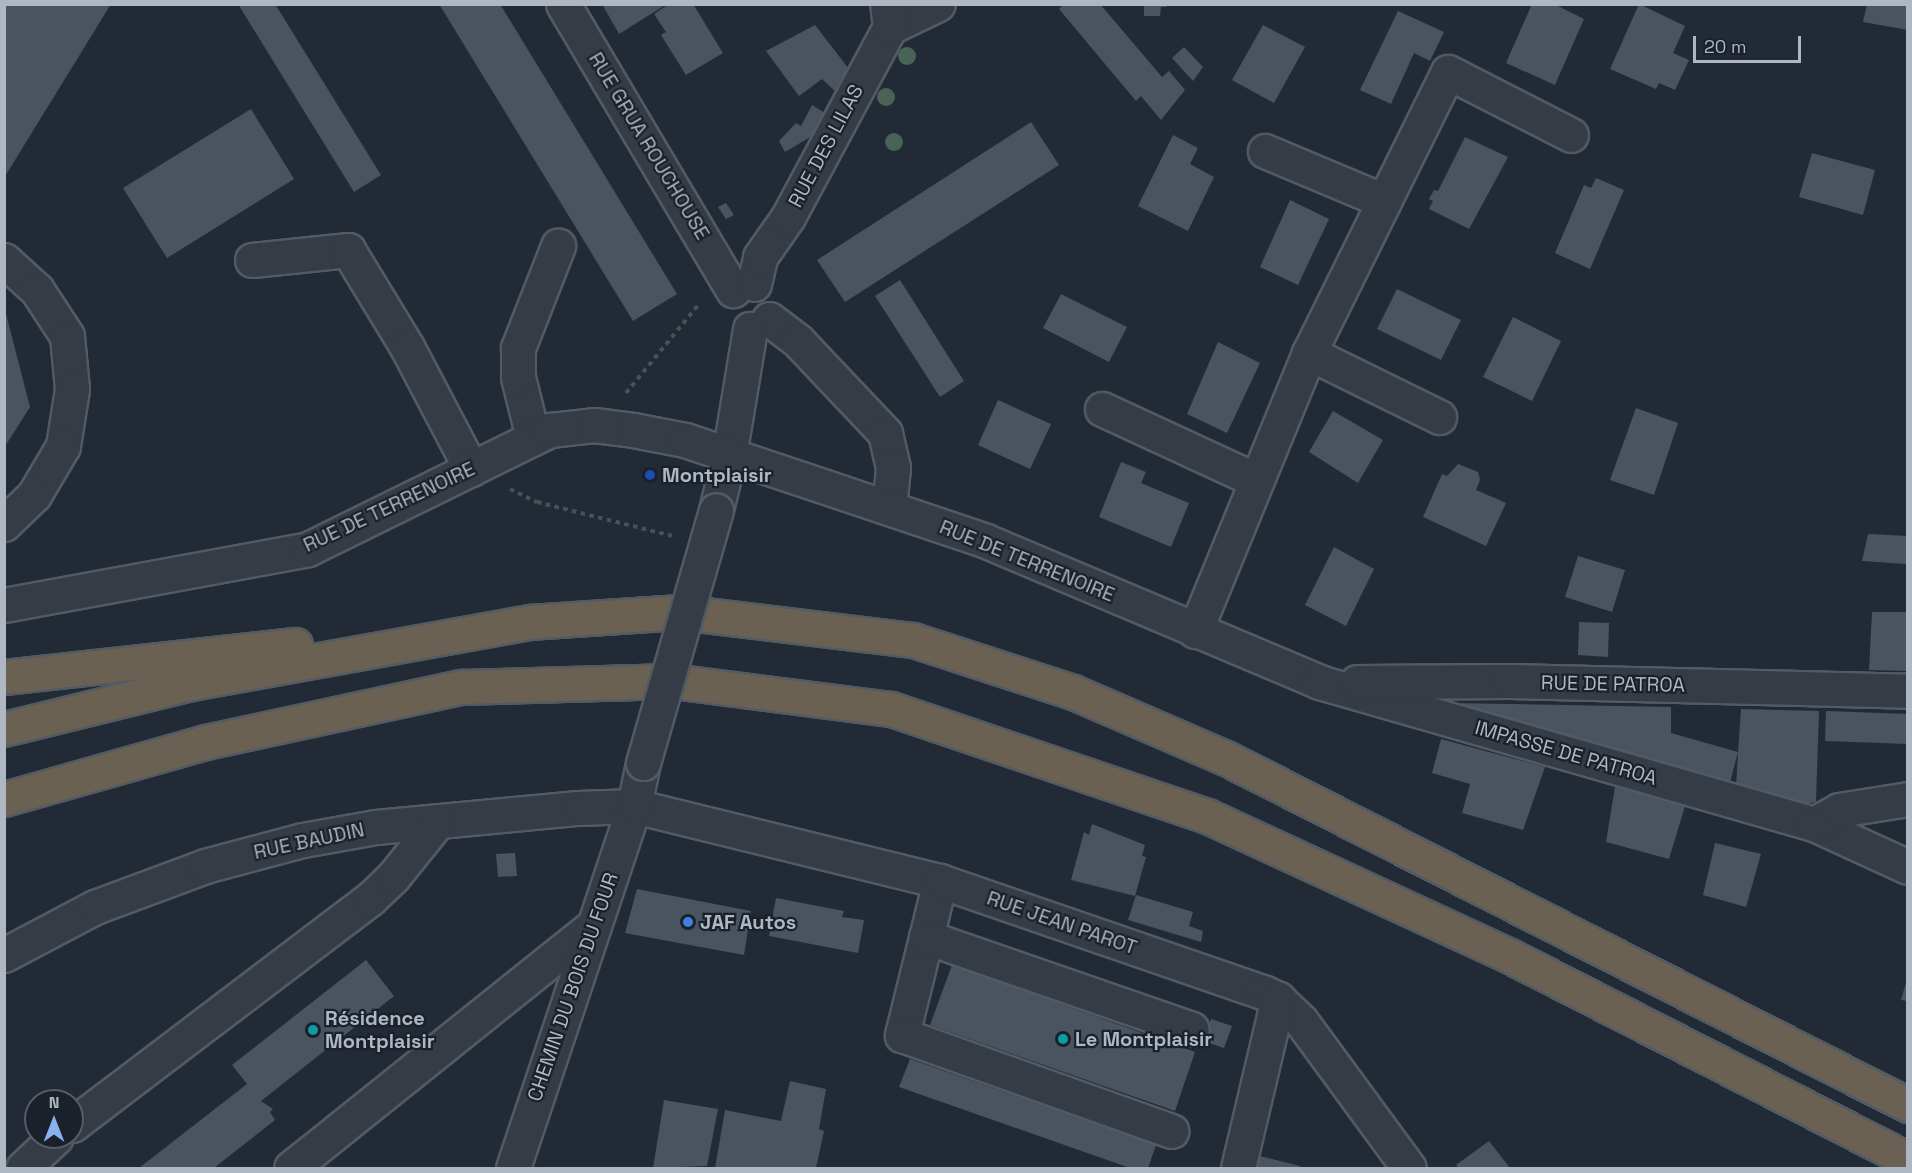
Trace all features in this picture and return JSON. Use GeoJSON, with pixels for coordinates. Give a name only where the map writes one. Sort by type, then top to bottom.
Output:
{"type":"FeatureCollection","features":[{"type":"Feature","properties":{"kind":"highway"},"geometry":{"type":"LineString","coordinates":[[4,677],[529,622],[680,612],[913,640],[1073,692],[1238,764],[1908,1105]]}},
{"type":"Feature","properties":{"kind":"highway"},"geometry":{"type":"LineString","coordinates":[[4,729],[191,683],[529,622]]}},
{"type":"Feature","properties":{"kind":"highway"},"geometry":{"type":"LineString","coordinates":[[4,799],[206,742],[461,687],[672,681],[891,709],[1207,816],[1512,957],[1908,1160]]}},
{"type":"Feature","properties":{"kind":"street","name":"RUE GRUA ROUCHOUSE"},"geometry":{"type":"LineString","coordinates":[[563,4],[736,280]]}},
{"type":"Feature","properties":{"kind":"street"},"geometry":{"type":"LineString","coordinates":[[889,16],[938,4]]}},
{"type":"Feature","properties":{"kind":"street","name":"RUE DES LILAS"},"geometry":{"type":"LineString","coordinates":[[759,324],[730,320],[727,298],[736,280],[760,257],[788,217],[889,16]]}},
{"type":"Feature","properties":{"kind":"street"},"geometry":{"type":"LineString","coordinates":[[1195,631],[1309,352],[1448,72],[1571,135]]}},
{"type":"Feature","properties":{"kind":"street"},"geometry":{"type":"LineString","coordinates":[[1265,151],[1384,201]]}},
{"type":"Feature","properties":{"kind":"street"},"geometry":{"type":"LineString","coordinates":[[533,438],[518,377],[518,348],[558,246]]}},
{"type":"Feature","properties":{"kind":"street"},"geometry":{"type":"LineString","coordinates":[[252,260],[348,250],[407,346],[471,469]]}},
{"type":"Feature","properties":{"kind":"street"},"geometry":{"type":"LineString","coordinates":[[4,260],[37,290],[67,336],[72,389],[63,446],[34,495],[4,524]]}},
{"type":"Feature","properties":{"kind":"street"},"geometry":{"type":"LineString","coordinates":[[634,807],[643,763],[716,510],[759,324],[798,340],[885,433],[893,468],[889,508]]}},
{"type":"Feature","properties":{"kind":"street"},"geometry":{"type":"LineString","coordinates":[[1309,352],[1439,417]]}},
{"type":"Feature","properties":{"kind":"street"},"geometry":{"type":"LineString","coordinates":[[1102,409],[1256,480]]}},
{"type":"Feature","properties":{"kind":"street","name":"RUE DE TERRENOIRE"},"geometry":{"type":"LineString","coordinates":[[4,605],[308,549],[550,430],[594,425],[686,440],[986,542],[1319,682]]}},
{"type":"Feature","properties":{"kind":"street","name":"RUE DE PATROA"},"geometry":{"type":"LineString","coordinates":[[1319,682],[1510,681],[1908,691]]}},
{"type":"Feature","properties":{"kind":"street","name":"IMPASSE DE PATROA"},"geometry":{"type":"LineString","coordinates":[[1319,682],[1814,824],[1908,867]]}},
{"type":"Feature","properties":{"kind":"street"},"geometry":{"type":"LineString","coordinates":[[1814,824],[1839,810],[1908,799]]}},
{"type":"Feature","properties":{"kind":"street","name":"RUE BAUDIN"},"geometry":{"type":"LineString","coordinates":[[4,955],[95,907],[205,866],[303,840],[376,827],[634,807]]}},
{"type":"Feature","properties":{"kind":"street","name":"RUE JEAN PAROT"},"geometry":{"type":"LineString","coordinates":[[634,807],[940,881],[1278,999],[1301,1021],[1409,1168]]}},
{"type":"Feature","properties":{"kind":"street","name":"CHEMIN DU BOIS DU FOUR"},"geometry":{"type":"LineString","coordinates":[[513,1168],[634,807]]}},
{"type":"Feature","properties":{"kind":"street"},"geometry":{"type":"LineString","coordinates":[[84,1116],[370,899],[393,877],[438,821]]}},
{"type":"Feature","properties":{"kind":"street"},"geometry":{"type":"LineString","coordinates":[[376,827],[383,859],[393,877]]}},
{"type":"Feature","properties":{"kind":"street"},"geometry":{"type":"LineString","coordinates":[[940,881],[902,1035],[1171,1131]]}},
{"type":"Feature","properties":{"kind":"street"},"geometry":{"type":"LineString","coordinates":[[291,1168],[594,925]]}},
{"type":"Feature","properties":{"kind":"street"},"geometry":{"type":"LineString","coordinates":[[926,937],[1191,1029]]}},
{"type":"Feature","properties":{"kind":"street"},"geometry":{"type":"LineString","coordinates":[[1238,1168],[1278,999]]}},
{"type":"Feature","properties":{"kind":"street"},"geometry":{"type":"LineString","coordinates":[[23,1168],[43,1149]]}},
{"type":"Feature","properties":{"kind":"path"},"geometry":{"type":"LineString","coordinates":[[626,393],[708,292],[736,280]]}},
{"type":"Feature","properties":{"kind":"path"},"geometry":{"type":"LineString","coordinates":[[615,391],[635,394]]}},
{"type":"Feature","properties":{"kind":"path"},"geometry":{"type":"LineString","coordinates":[[471,469],[537,502],[667,533],[703,555]]}},
{"type":"Feature","properties":{"kind":"building"},"geometry":{"type":"Polygon","coordinates":[[[4,4],[111,4],[4,178],[4,4]]]}},
{"type":"Feature","properties":{"kind":"building"},"geometry":{"type":"Polygon","coordinates":[[[238,4],[275,4],[381,175],[354,192],[238,4]]]}},
{"type":"Feature","properties":{"kind":"building"},"geometry":{"type":"Polygon","coordinates":[[[439,4],[500,4],[677,294],[633,321],[439,4]]]}},
{"type":"Feature","properties":{"kind":"building"},"geometry":{"type":"Polygon","coordinates":[[[602,4],[667,4],[619,34],[602,4]]]}},
{"type":"Feature","properties":{"kind":"building"},"geometry":{"type":"Polygon","coordinates":[[[669,4],[693,4],[723,53],[686,75],[661,35],[666,32],[654,14],[669,4]]]}},
{"type":"Feature","properties":{"kind":"building"},"geometry":{"type":"Polygon","coordinates":[[[1064,4],[1100,4],[1162,77],[1169,71],[1185,90],[1161,120],[1141,96],[1136,101],[1059,9],[1064,4]]]}},
{"type":"Feature","properties":{"kind":"building"},"geometry":{"type":"Polygon","coordinates":[[[1532,4],[1554,4],[1584,19],[1555,85],[1506,63],[1532,4]]]}},
{"type":"Feature","properties":{"kind":"building"},"geometry":{"type":"Polygon","coordinates":[[[1639,4],[1685,26],[1673,53],[1689,60],[1675,90],[1659,83],[1656,89],[1610,69],[1639,4]]]}},
{"type":"Feature","properties":{"kind":"building"},"geometry":{"type":"Polygon","coordinates":[[[1867,4],[1908,4],[1908,30],[1863,22],[1867,4]]]}},
{"type":"Feature","properties":{"kind":"building"},"geometry":{"type":"Polygon","coordinates":[[[1144,5],[1166,5],[1166,7],[1161,7],[1160,16],[1144,16],[1144,5]]]}},
{"type":"Feature","properties":{"kind":"building"},"geometry":{"type":"Polygon","coordinates":[[[1398,11],[1444,32],[1430,61],[1414,53],[1391,104],[1360,90],[1398,11]]]}},
{"type":"Feature","properties":{"kind":"building"},"geometry":{"type":"Polygon","coordinates":[[[815,25],[849,69],[836,92],[822,79],[799,96],[766,51],[815,25]]]}},
{"type":"Feature","properties":{"kind":"building"},"geometry":{"type":"Polygon","coordinates":[[[1263,25],[1305,47],[1274,103],[1232,80],[1263,25]]]}},
{"type":"Feature","properties":{"kind":"building"},"geometry":{"type":"Polygon","coordinates":[[[1184,47],[1203,67],[1193,81],[1172,58],[1184,47]]]}},
{"type":"Feature","properties":{"kind":"building"},"geometry":{"type":"Polygon","coordinates":[[[812,105],[825,113],[812,136],[785,152],[779,141],[796,123],[801,126],[812,105]]]}},
{"type":"Feature","properties":{"kind":"building"},"geometry":{"type":"Polygon","coordinates":[[[251,109],[294,179],[167,258],[123,188],[251,109]]]}},
{"type":"Feature","properties":{"kind":"building"},"geometry":{"type":"Polygon","coordinates":[[[1031,122],[1059,165],[845,302],[817,260],[1031,122]]]}},
{"type":"Feature","properties":{"kind":"building"},"geometry":{"type":"Polygon","coordinates":[[[1173,135],[1198,148],[1190,164],[1214,177],[1188,231],[1138,206],[1173,135]]]}},
{"type":"Feature","properties":{"kind":"building"},"geometry":{"type":"Polygon","coordinates":[[[1465,137],[1508,157],[1469,229],[1429,209],[1433,201],[1429,199],[1434,190],[1438,191],[1465,137]]]}},
{"type":"Feature","properties":{"kind":"building"},"geometry":{"type":"Polygon","coordinates":[[[1812,153],[1875,170],[1863,215],[1799,197],[1812,153]]]}},
{"type":"Feature","properties":{"kind":"building"},"geometry":{"type":"Polygon","coordinates":[[[1596,178],[1624,190],[1590,269],[1555,253],[1584,185],[1591,188],[1596,178]]]}},
{"type":"Feature","properties":{"kind":"building"},"geometry":{"type":"Polygon","coordinates":[[[1290,200],[1329,219],[1298,285],[1260,267],[1290,200]]]}},
{"type":"Feature","properties":{"kind":"building"},"geometry":{"type":"Polygon","coordinates":[[[726,203],[734,215],[726,219],[718,207],[726,203]]]}},
{"type":"Feature","properties":{"kind":"building"},"geometry":{"type":"Polygon","coordinates":[[[900,280],[964,381],[940,397],[875,296],[900,280]]]}},
{"type":"Feature","properties":{"kind":"building"},"geometry":{"type":"Polygon","coordinates":[[[1397,289],[1461,320],[1441,360],[1377,329],[1397,289]]]}},
{"type":"Feature","properties":{"kind":"building"},"geometry":{"type":"Polygon","coordinates":[[[1061,294],[1127,327],[1109,362],[1043,328],[1061,294]]]}},
{"type":"Feature","properties":{"kind":"building"},"geometry":{"type":"Polygon","coordinates":[[[4,306],[30,407],[4,448],[4,306]]]}},
{"type":"Feature","properties":{"kind":"building"},"geometry":{"type":"Polygon","coordinates":[[[1513,317],[1561,341],[1532,401],[1483,377],[1513,317]]]}},
{"type":"Feature","properties":{"kind":"building"},"geometry":{"type":"Polygon","coordinates":[[[1218,342],[1260,363],[1227,433],[1187,414],[1218,342]]]}},
{"type":"Feature","properties":{"kind":"building"},"geometry":{"type":"Polygon","coordinates":[[[998,400],[1051,424],[1030,469],[978,445],[998,400]]]}},
{"type":"Feature","properties":{"kind":"building"},"geometry":{"type":"Polygon","coordinates":[[[1636,408],[1678,423],[1654,495],[1610,480],[1636,408]]]}},
{"type":"Feature","properties":{"kind":"building"},"geometry":{"type":"Polygon","coordinates":[[[1333,411],[1383,440],[1358,483],[1309,452],[1333,411]]]}},
{"type":"Feature","properties":{"kind":"building"},"geometry":{"type":"Polygon","coordinates":[[[1121,462],[1146,472],[1141,483],[1189,503],[1171,547],[1099,517],[1121,462]]]}},
{"type":"Feature","properties":{"kind":"building"},"geometry":{"type":"Polygon","coordinates":[[[1458,464],[1478,472],[1480,480],[1476,490],[1506,503],[1486,546],[1423,517],[1442,474],[1447,476],[1458,464]]]}},
{"type":"Feature","properties":{"kind":"building"},"geometry":{"type":"Polygon","coordinates":[[[1868,534],[1908,536],[1906,564],[1862,561],[1868,534]]]}},
{"type":"Feature","properties":{"kind":"building"},"geometry":{"type":"Polygon","coordinates":[[[1334,547],[1374,569],[1346,626],[1305,605],[1334,547]]]}},
{"type":"Feature","properties":{"kind":"building"},"geometry":{"type":"Polygon","coordinates":[[[1578,556],[1625,570],[1612,612],[1565,597],[1578,556]]]}},
{"type":"Feature","properties":{"kind":"building"},"geometry":{"type":"Polygon","coordinates":[[[1872,612],[1908,612],[1908,671],[1869,670],[1872,612]]]}},
{"type":"Feature","properties":{"kind":"building"},"geometry":{"type":"Polygon","coordinates":[[[1579,622],[1609,623],[1608,657],[1578,655],[1579,622]]]}},
{"type":"Feature","properties":{"kind":"building"},"geometry":{"type":"Polygon","coordinates":[[[1452,703],[1671,707],[1671,733],[1738,752],[1729,786],[1451,708],[1452,703]]]}},
{"type":"Feature","properties":{"kind":"building"},"geometry":{"type":"Polygon","coordinates":[[[1741,709],[1819,711],[1816,802],[1800,805],[1736,788],[1741,709]]]}},
{"type":"Feature","properties":{"kind":"building"},"geometry":{"type":"Polygon","coordinates":[[[1826,711],[1908,714],[1908,744],[1825,741],[1826,711]]]}},
{"type":"Feature","properties":{"kind":"building"},"geometry":{"type":"Polygon","coordinates":[[[1441,739],[1545,767],[1523,830],[1462,813],[1470,784],[1432,773],[1441,739]]]}},
{"type":"Feature","properties":{"kind":"building"},"geometry":{"type":"Polygon","coordinates":[[[1615,787],[1685,806],[1669,859],[1606,842],[1615,787]]]}},
{"type":"Feature","properties":{"kind":"building"},"geometry":{"type":"Polygon","coordinates":[[[1092,824],[1145,845],[1142,856],[1146,857],[1135,896],[1071,880],[1084,832],[1089,835],[1092,824]]]}},
{"type":"Feature","properties":{"kind":"building"},"geometry":{"type":"Polygon","coordinates":[[[1715,843],[1761,854],[1746,907],[1703,895],[1715,843]]]}},
{"type":"Feature","properties":{"kind":"building"},"geometry":{"type":"Polygon","coordinates":[[[515,853],[517,876],[498,877],[496,854],[515,853]]]}},
{"type":"Feature","properties":{"kind":"building","name":"JAF Autos"},"geometry":{"type":"Polygon","coordinates":[[[637,889],[751,911],[744,955],[625,933],[637,889]]]}},
{"type":"Feature","properties":{"kind":"building"},"geometry":{"type":"Polygon","coordinates":[[[1136,895],[1193,912],[1189,926],[1203,931],[1201,942],[1128,920],[1136,895]]]}},
{"type":"Feature","properties":{"kind":"building"},"geometry":{"type":"Polygon","coordinates":[[[776,898],[844,911],[842,917],[864,920],[858,953],[769,936],[776,898]]]}},
{"type":"Feature","properties":{"kind":"building","name":"Résidence Montplaisir"},"geometry":{"type":"Polygon","coordinates":[[[366,960],[394,996],[261,1101],[273,1109],[270,1112],[275,1120],[214,1168],[139,1168],[247,1084],[232,1065],[366,960]]]}},
{"type":"Feature","properties":{"kind":"building","name":"Le Montplaisir"},"geometry":{"type":"Polygon","coordinates":[[[952,965],[1195,1052],[1175,1111],[930,1025],[952,965]]]}},
{"type":"Feature","properties":{"kind":"building"},"geometry":{"type":"Polygon","coordinates":[[[1908,979],[1908,1001],[1901,1000],[1908,979]]]}},
{"type":"Feature","properties":{"kind":"building"},"geometry":{"type":"Polygon","coordinates":[[[1211,1019],[1232,1026],[1224,1048],[1203,1041],[1211,1019]]]}},
{"type":"Feature","properties":{"kind":"building"},"geometry":{"type":"Polygon","coordinates":[[[910,1059],[1156,1145],[1148,1168],[1130,1168],[899,1087],[910,1059]]]}},
{"type":"Feature","properties":{"kind":"building"},"geometry":{"type":"Polygon","coordinates":[[[790,1081],[826,1089],[819,1129],[824,1131],[816,1168],[715,1168],[725,1110],[781,1121],[790,1081]]]}},
{"type":"Feature","properties":{"kind":"building"},"geometry":{"type":"Polygon","coordinates":[[[664,1100],[718,1109],[707,1166],[653,1168],[664,1100]]]}},
{"type":"Feature","properties":{"kind":"building"},"geometry":{"type":"Polygon","coordinates":[[[1489,1141],[1510,1168],[1459,1168],[1456,1165],[1489,1141]]]}},
{"type":"Feature","properties":{"kind":"building"},"geometry":{"type":"Polygon","coordinates":[[[1260,1156],[1300,1166],[1300,1168],[1257,1168],[1260,1156]]]}},
{"type":"Feature","properties":{"kind":"place","name":"Montplaisir"},"geometry":{"type":"Point","coordinates":[650,475]}},
{"type":"Feature","properties":{"kind":"place","name":"JAF Autos"},"geometry":{"type":"Point","coordinates":[688,922]}},
{"type":"Feature","properties":{"kind":"place","name":"Résidence Montplaisir"},"geometry":{"type":"Point","coordinates":[313,1030]}},
{"type":"Feature","properties":{"kind":"place","name":"Le Montplaisir"},"geometry":{"type":"Point","coordinates":[1063,1039]}}]}
